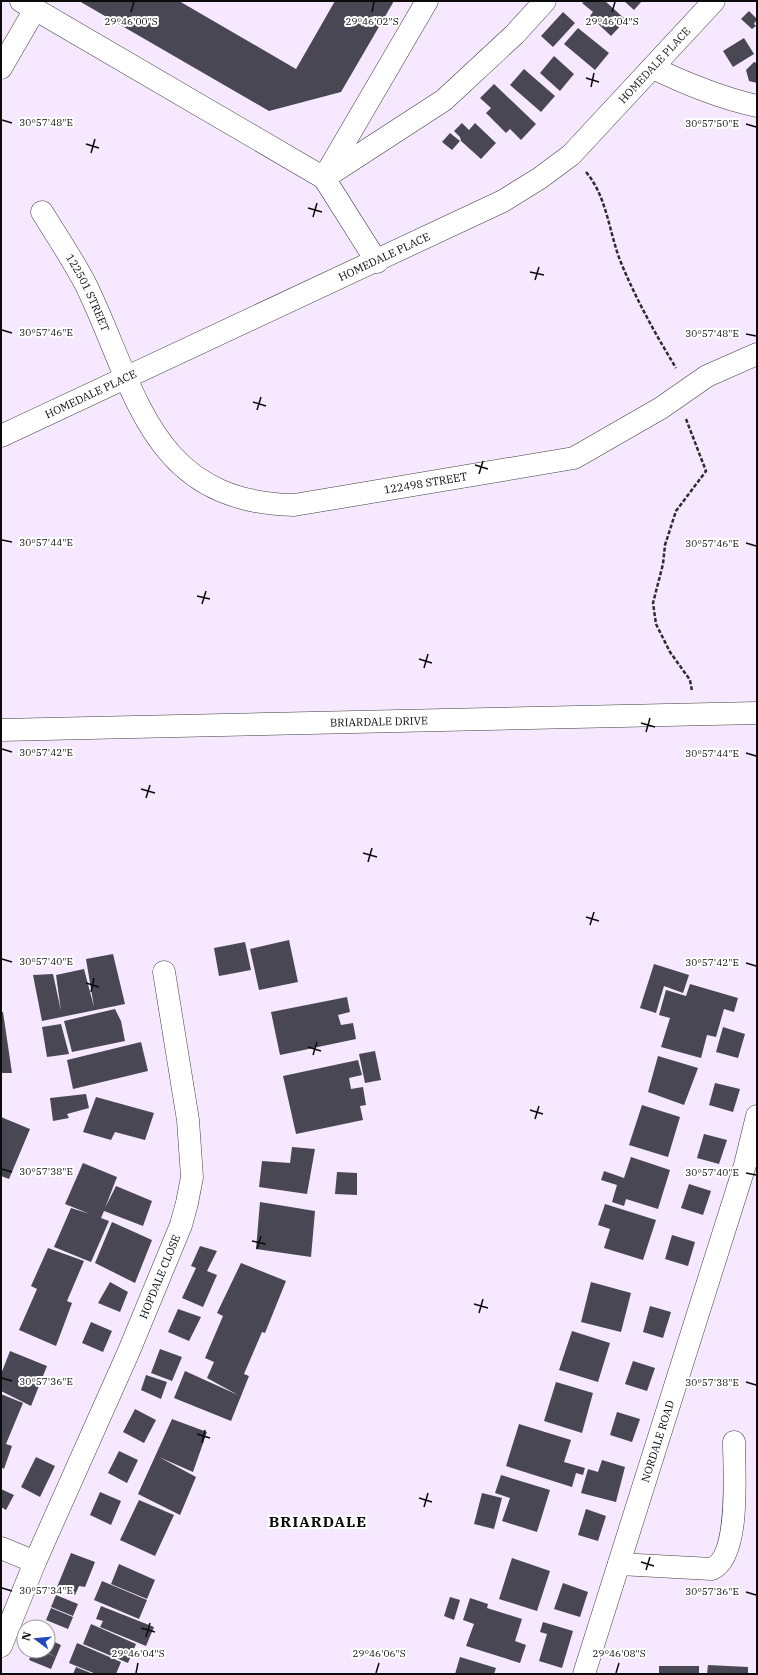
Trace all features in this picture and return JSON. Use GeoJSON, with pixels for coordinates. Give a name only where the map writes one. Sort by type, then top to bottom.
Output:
{"type":"FeatureCollection","features":[{"type":"Feature","properties":{"kind":"street"},"geometry":{"type":"LineString","coordinates":[[324,178],[427,1]]}},
{"type":"Feature","properties":{"kind":"street"},"geometry":{"type":"LineString","coordinates":[[324,178],[444,100],[514,34],[545,1]]}},
{"type":"Feature","properties":{"kind":"street","name":"HOMEDALE PLACE"},"geometry":{"type":"LineString","coordinates":[[1,436],[377,262],[503,201],[540,178],[572,155],[714,1]]}},
{"type":"Feature","properties":{"kind":"street"},"geometry":{"type":"LineString","coordinates":[[1,68],[27,6],[324,178],[377,262]]}},
{"type":"Feature","properties":{"kind":"street"},"geometry":{"type":"LineString","coordinates":[[653,68],[696,88],[735,101],[757,106]]}},
{"type":"Feature","properties":{"kind":"street","name":"122501 STREET"},"geometry":{"type":"LineString","coordinates":[[42,212],[85,284],[124,378]]}},
{"type":"Feature","properties":{"kind":"street","name":"122498 STREET"},"geometry":{"type":"LineString","coordinates":[[124,378],[137,406],[151,427],[168,451],[187,472],[210,487],[237,497],[271,504],[294,505],[574,458],[683,393],[707,376],[757,354]]}},
{"type":"Feature","properties":{"kind":"street","name":"BRIARDALE DRIVE"},"geometry":{"type":"LineString","coordinates":[[1,730],[757,713]]}},
{"type":"Feature","properties":{"kind":"street","name":"HOPDALE CLOSE"},"geometry":{"type":"LineString","coordinates":[[1,1646],[35,1562],[129,1351],[181,1225],[187,1203],[192,1176],[188,1120],[164,972]]}},
{"type":"Feature","properties":{"kind":"street","name":"NORDALE ROAD"},"geometry":{"type":"LineString","coordinates":[[584,1674],[745,1165],[757,1116]]}},
{"type":"Feature","properties":{"kind":"street"},"geometry":{"type":"LineString","coordinates":[[619,1564],[712,1569],[722,1563],[732,1534],[735,1493],[734,1442]]}},
{"type":"Feature","properties":{"kind":"street"},"geometry":{"type":"LineString","coordinates":[[1,1548],[35,1562]]}},
{"type":"Feature","properties":{"kind":"path"},"geometry":{"type":"LineString","coordinates":[[572,155],[594,182],[608,218],[621,264],[683,393],[706,471],[676,511],[665,545],[663,564],[653,602],[656,624],[670,652],[690,680],[698,715]]}},
{"type":"Feature","properties":{"kind":"building"},"geometry":{"type":"Polygon","coordinates":[[[79,1],[179,1],[296,69],[335,1],[394,1],[341,92],[269,111],[79,1]]]}},
{"type":"Feature","properties":{"kind":"building"},"geometry":{"type":"Polygon","coordinates":[[[585,1],[605,1],[626,20],[611,36],[590,16],[593,12],[582,3],[585,1]]]}},
{"type":"Feature","properties":{"kind":"building"},"geometry":{"type":"Polygon","coordinates":[[[624,1],[642,1],[634,10],[624,1]]]}},
{"type":"Feature","properties":{"kind":"building"},"geometry":{"type":"Polygon","coordinates":[[[749,11],[757,19],[754,24],[756,26],[752,29],[741,19],[749,11]]]}},
{"type":"Feature","properties":{"kind":"building"},"geometry":{"type":"Polygon","coordinates":[[[563,12],[575,23],[553,47],[541,36],[563,12]]]}},
{"type":"Feature","properties":{"kind":"building"},"geometry":{"type":"Polygon","coordinates":[[[578,28],[609,53],[595,70],[564,44],[578,28]]]}},
{"type":"Feature","properties":{"kind":"building"},"geometry":{"type":"Polygon","coordinates":[[[744,38],[754,54],[733,67],[723,51],[744,38]]]}},
{"type":"Feature","properties":{"kind":"building"},"geometry":{"type":"Polygon","coordinates":[[[554,56],[574,74],[560,91],[540,73],[554,56]]]}},
{"type":"Feature","properties":{"kind":"building"},"geometry":{"type":"Polygon","coordinates":[[[754,62],[757,63],[757,83],[749,81],[746,70],[754,62]]]}},
{"type":"Feature","properties":{"kind":"building"},"geometry":{"type":"Polygon","coordinates":[[[524,69],[555,96],[541,112],[510,85],[524,69]]]}},
{"type":"Feature","properties":{"kind":"building"},"geometry":{"type":"Polygon","coordinates":[[[494,84],[536,124],[521,140],[510,129],[506,133],[486,113],[491,108],[480,98],[494,84]]]}},
{"type":"Feature","properties":{"kind":"building"},"geometry":{"type":"Polygon","coordinates":[[[462,123],[469,130],[475,123],[496,143],[481,159],[461,141],[460,137],[454,131],[462,123]]]}},
{"type":"Feature","properties":{"kind":"building"},"geometry":{"type":"Polygon","coordinates":[[[450,133],[460,141],[452,150],[442,142],[450,133]]]}},
{"type":"Feature","properties":{"kind":"building"},"geometry":{"type":"Polygon","coordinates":[[[289,940],[298,982],[259,990],[250,949],[289,940]]]}},
{"type":"Feature","properties":{"kind":"building"},"geometry":{"type":"Polygon","coordinates":[[[245,942],[251,970],[219,976],[214,948],[245,942]]]}},
{"type":"Feature","properties":{"kind":"building"},"geometry":{"type":"Polygon","coordinates":[[[113,954],[125,1004],[42,1021],[33,975],[53,974],[61,1011],[56,975],[84,969],[94,1007],[86,959],[113,954]]]}},
{"type":"Feature","properties":{"kind":"building"},"geometry":{"type":"Polygon","coordinates":[[[654,964],[689,975],[683,993],[664,986],[656,1013],[640,1008],[654,964]]]}},
{"type":"Feature","properties":{"kind":"building"},"geometry":{"type":"Polygon","coordinates":[[[690,984],[738,998],[734,1012],[724,1009],[716,1037],[707,1035],[701,1058],[661,1047],[670,1018],[659,1015],[666,990],[686,996],[690,984]]]}},
{"type":"Feature","properties":{"kind":"building"},"geometry":{"type":"Polygon","coordinates":[[[347,997],[350,1012],[338,1015],[341,1025],[353,1023],[356,1039],[280,1055],[271,1012],[347,997]]]}},
{"type":"Feature","properties":{"kind":"building"},"geometry":{"type":"Polygon","coordinates":[[[115,1009],[121,1021],[125,1041],[72,1052],[64,1021],[115,1009]]]}},
{"type":"Feature","properties":{"kind":"building"},"geometry":{"type":"Polygon","coordinates":[[[1,1012],[3,1012],[12,1073],[1,1073],[1,1012]]]}},
{"type":"Feature","properties":{"kind":"building"},"geometry":{"type":"Polygon","coordinates":[[[61,1024],[69,1054],[47,1057],[42,1027],[61,1024]]]}},
{"type":"Feature","properties":{"kind":"building"},"geometry":{"type":"Polygon","coordinates":[[[723,1027],[745,1034],[738,1058],[716,1052],[723,1027]]]}},
{"type":"Feature","properties":{"kind":"building"},"geometry":{"type":"Polygon","coordinates":[[[141,1042],[148,1071],[73,1089],[67,1060],[141,1042]]]}},
{"type":"Feature","properties":{"kind":"building"},"geometry":{"type":"Polygon","coordinates":[[[375,1051],[381,1080],[365,1083],[359,1054],[375,1051]]]}},
{"type":"Feature","properties":{"kind":"building"},"geometry":{"type":"Polygon","coordinates":[[[658,1056],[698,1068],[684,1105],[648,1092],[658,1056]]]}},
{"type":"Feature","properties":{"kind":"building"},"geometry":{"type":"Polygon","coordinates":[[[358,1060],[362,1075],[349,1078],[351,1089],[363,1087],[366,1105],[360,1106],[363,1120],[296,1134],[283,1076],[358,1060]]]}},
{"type":"Feature","properties":{"kind":"building"},"geometry":{"type":"Polygon","coordinates":[[[715,1083],[740,1089],[733,1112],[709,1105],[715,1083]]]}},
{"type":"Feature","properties":{"kind":"building"},"geometry":{"type":"Polygon","coordinates":[[[86,1094],[89,1108],[67,1114],[69,1118],[53,1121],[50,1098],[86,1094]]]}},
{"type":"Feature","properties":{"kind":"building"},"geometry":{"type":"Polygon","coordinates":[[[96,1097],[154,1113],[145,1140],[115,1132],[111,1140],[83,1132],[96,1097]]]}},
{"type":"Feature","properties":{"kind":"building"},"geometry":{"type":"Polygon","coordinates":[[[642,1105],[680,1117],[668,1157],[629,1145],[642,1105]]]}},
{"type":"Feature","properties":{"kind":"building"},"geometry":{"type":"Polygon","coordinates":[[[1,1117],[30,1129],[9,1179],[1,1176],[1,1117]]]}},
{"type":"Feature","properties":{"kind":"building"},"geometry":{"type":"Polygon","coordinates":[[[704,1134],[727,1140],[719,1164],[697,1158],[704,1134]]]}},
{"type":"Feature","properties":{"kind":"building"},"geometry":{"type":"Polygon","coordinates":[[[292,1147],[315,1149],[307,1194],[259,1187],[262,1161],[290,1163],[292,1147]]]}},
{"type":"Feature","properties":{"kind":"building"},"geometry":{"type":"Polygon","coordinates":[[[631,1157],[670,1170],[658,1209],[626,1199],[624,1206],[612,1202],[617,1185],[601,1180],[604,1171],[624,1178],[631,1157]]]}},
{"type":"Feature","properties":{"kind":"building"},"geometry":{"type":"Polygon","coordinates":[[[83,1163],[117,1177],[105,1208],[116,1186],[152,1201],[143,1226],[104,1211],[101,1218],[109,1221],[91,1262],[54,1247],[71,1208],[90,1214],[65,1204],[83,1163]]]}},
{"type":"Feature","properties":{"kind":"building"},"geometry":{"type":"Polygon","coordinates":[[[337,1172],[357,1173],[357,1195],[335,1194],[337,1172]]]}},
{"type":"Feature","properties":{"kind":"building"},"geometry":{"type":"Polygon","coordinates":[[[689,1184],[711,1191],[703,1215],[681,1208],[689,1184]]]}},
{"type":"Feature","properties":{"kind":"building"},"geometry":{"type":"Polygon","coordinates":[[[260,1202],[315,1211],[311,1257],[256,1249],[260,1202]]]}},
{"type":"Feature","properties":{"kind":"building"},"geometry":{"type":"Polygon","coordinates":[[[605,1204],[656,1220],[643,1260],[604,1248],[610,1229],[598,1225],[605,1204]]]}},
{"type":"Feature","properties":{"kind":"building"},"geometry":{"type":"Polygon","coordinates":[[[112,1222],[152,1240],[135,1283],[95,1263],[112,1222]]]}},
{"type":"Feature","properties":{"kind":"building"},"geometry":{"type":"Polygon","coordinates":[[[672,1235],[695,1242],[688,1266],[665,1259],[672,1235]]]}},
{"type":"Feature","properties":{"kind":"building"},"geometry":{"type":"Polygon","coordinates":[[[200,1246],[217,1251],[207,1271],[217,1275],[203,1307],[182,1298],[196,1268],[191,1266],[200,1246]]]}},
{"type":"Feature","properties":{"kind":"building"},"geometry":{"type":"Polygon","coordinates":[[[48,1248],[84,1261],[67,1301],[72,1303],[56,1346],[19,1330],[37,1289],[31,1286],[48,1248]]]}},
{"type":"Feature","properties":{"kind":"building"},"geometry":{"type":"Polygon","coordinates":[[[241,1263],[286,1281],[265,1333],[262,1332],[244,1374],[249,1376],[231,1421],[174,1398],[185,1371],[238,1395],[207,1378],[214,1362],[205,1358],[223,1316],[217,1313],[241,1263]]]}},
{"type":"Feature","properties":{"kind":"building"},"geometry":{"type":"Polygon","coordinates":[[[110,1282],[128,1292],[120,1312],[98,1303],[110,1282]]]}},
{"type":"Feature","properties":{"kind":"building"},"geometry":{"type":"Polygon","coordinates":[[[591,1282],[631,1293],[621,1332],[581,1322],[591,1282]]]}},
{"type":"Feature","properties":{"kind":"building"},"geometry":{"type":"Polygon","coordinates":[[[650,1306],[671,1312],[663,1338],[643,1332],[650,1306]]]}},
{"type":"Feature","properties":{"kind":"building"},"geometry":{"type":"Polygon","coordinates":[[[178,1309],[201,1317],[189,1341],[168,1332],[178,1309]]]}},
{"type":"Feature","properties":{"kind":"building"},"geometry":{"type":"Polygon","coordinates":[[[91,1322],[112,1331],[103,1352],[82,1343],[91,1322]]]}},
{"type":"Feature","properties":{"kind":"building"},"geometry":{"type":"Polygon","coordinates":[[[572,1331],[610,1343],[598,1382],[559,1370],[572,1331]]]}},
{"type":"Feature","properties":{"kind":"building"},"geometry":{"type":"Polygon","coordinates":[[[160,1349],[182,1357],[172,1381],[151,1373],[160,1349]]]}},
{"type":"Feature","properties":{"kind":"building"},"geometry":{"type":"Polygon","coordinates":[[[10,1351],[47,1366],[31,1406],[1,1391],[1,1374],[10,1351]]]}},
{"type":"Feature","properties":{"kind":"building"},"geometry":{"type":"Polygon","coordinates":[[[633,1361],[655,1368],[647,1391],[625,1384],[633,1361]]]}},
{"type":"Feature","properties":{"kind":"building"},"geometry":{"type":"Polygon","coordinates":[[[146,1375],[167,1382],[161,1399],[141,1390],[146,1375]]]}},
{"type":"Feature","properties":{"kind":"building"},"geometry":{"type":"Polygon","coordinates":[[[556,1382],[593,1393],[582,1433],[544,1421],[556,1382]]]}},
{"type":"Feature","properties":{"kind":"building"},"geometry":{"type":"Polygon","coordinates":[[[1,1394],[23,1403],[6,1444],[12,1446],[4,1469],[1,1467],[1,1394]]]}},
{"type":"Feature","properties":{"kind":"building"},"geometry":{"type":"Polygon","coordinates":[[[135,1409],[156,1420],[144,1443],[123,1432],[135,1409]]]}},
{"type":"Feature","properties":{"kind":"building"},"geometry":{"type":"Polygon","coordinates":[[[617,1412],[640,1419],[632,1442],[610,1435],[617,1412]]]}},
{"type":"Feature","properties":{"kind":"building"},"geometry":{"type":"Polygon","coordinates":[[[172,1419],[207,1432],[193,1472],[159,1457],[196,1477],[180,1515],[138,1494],[172,1419]]]}},
{"type":"Feature","properties":{"kind":"building"},"geometry":{"type":"Polygon","coordinates":[[[519,1424],[571,1440],[564,1462],[585,1468],[583,1475],[576,1473],[572,1487],[506,1466],[519,1424]]]}},
{"type":"Feature","properties":{"kind":"building"},"geometry":{"type":"Polygon","coordinates":[[[119,1451],[138,1460],[127,1483],[108,1473],[119,1451]]]}},
{"type":"Feature","properties":{"kind":"building"},"geometry":{"type":"Polygon","coordinates":[[[36,1457],[55,1466],[40,1497],[21,1487],[36,1457]]]}},
{"type":"Feature","properties":{"kind":"building"},"geometry":{"type":"Polygon","coordinates":[[[602,1460],[625,1467],[616,1502],[581,1493],[588,1469],[598,1472],[602,1460]]]}},
{"type":"Feature","properties":{"kind":"building"},"geometry":{"type":"Polygon","coordinates":[[[501,1475],[550,1490],[537,1532],[502,1521],[510,1498],[495,1493],[501,1475]]]}},
{"type":"Feature","properties":{"kind":"building"},"geometry":{"type":"Polygon","coordinates":[[[1,1489],[14,1495],[6,1510],[1,1507],[1,1489]]]}},
{"type":"Feature","properties":{"kind":"building"},"geometry":{"type":"Polygon","coordinates":[[[100,1492],[121,1501],[111,1525],[90,1515],[100,1492]]]}},
{"type":"Feature","properties":{"kind":"building"},"geometry":{"type":"Polygon","coordinates":[[[482,1493],[502,1498],[494,1529],[474,1524],[482,1493]]]}},
{"type":"Feature","properties":{"kind":"building"},"geometry":{"type":"Polygon","coordinates":[[[139,1500],[174,1515],[155,1556],[120,1540],[139,1500]]]}},
{"type":"Feature","properties":{"kind":"building"},"geometry":{"type":"Polygon","coordinates":[[[586,1509],[606,1516],[598,1541],[578,1535],[586,1509]]]}},
{"type":"Feature","properties":{"kind":"building"},"geometry":{"type":"Polygon","coordinates":[[[71,1553],[95,1562],[85,1587],[79,1586],[75,1595],[57,1587],[71,1553]]]}},
{"type":"Feature","properties":{"kind":"building"},"geometry":{"type":"Polygon","coordinates":[[[512,1558],[550,1571],[537,1611],[499,1599],[512,1558]]]}},
{"type":"Feature","properties":{"kind":"building"},"geometry":{"type":"Polygon","coordinates":[[[119,1564],[155,1580],[147,1599],[111,1584],[119,1564]]]}},
{"type":"Feature","properties":{"kind":"building"},"geometry":{"type":"Polygon","coordinates":[[[102,1581],[147,1600],[139,1619],[94,1600],[102,1581]]]}},
{"type":"Feature","properties":{"kind":"building"},"geometry":{"type":"Polygon","coordinates":[[[563,1583],[588,1592],[580,1617],[554,1609],[563,1583]]]}},
{"type":"Feature","properties":{"kind":"building"},"geometry":{"type":"Polygon","coordinates":[[[56,1595],[78,1604],[73,1616],[51,1607],[56,1595]]]}},
{"type":"Feature","properties":{"kind":"building"},"geometry":{"type":"Polygon","coordinates":[[[450,1597],[460,1600],[454,1620],[444,1616],[450,1597]]]}},
{"type":"Feature","properties":{"kind":"building"},"geometry":{"type":"Polygon","coordinates":[[[470,1598],[488,1604],[487,1608],[522,1619],[515,1641],[526,1645],[520,1663],[466,1646],[474,1624],[463,1620],[470,1598]]]}},
{"type":"Feature","properties":{"kind":"building"},"geometry":{"type":"Polygon","coordinates":[[[101,1606],[154,1627],[146,1646],[100,1627],[103,1621],[96,1619],[101,1606]]]}},
{"type":"Feature","properties":{"kind":"building"},"geometry":{"type":"Polygon","coordinates":[[[51,1608],[73,1617],[68,1629],[56,1624],[56,1619],[46,1619],[51,1608]]]}},
{"type":"Feature","properties":{"kind":"building"},"geometry":{"type":"Polygon","coordinates":[[[543,1622],[573,1631],[562,1668],[539,1661],[547,1634],[540,1632],[543,1622]]]}},
{"type":"Feature","properties":{"kind":"building"},"geometry":{"type":"Polygon","coordinates":[[[91,1624],[136,1644],[128,1663],[83,1644],[91,1624]]]}},
{"type":"Feature","properties":{"kind":"building"},"geometry":{"type":"Polygon","coordinates":[[[56,1643],[61,1645],[56,1657],[56,1643]]]}},
{"type":"Feature","properties":{"kind":"building"},"geometry":{"type":"Polygon","coordinates":[[[77,1643],[121,1662],[116,1674],[96,1674],[69,1663],[77,1643]]]}},
{"type":"Feature","properties":{"kind":"building"},"geometry":{"type":"Polygon","coordinates":[[[460,1657],[496,1668],[494,1674],[455,1674],[460,1657]]]}},
{"type":"Feature","properties":{"kind":"building"},"geometry":{"type":"Polygon","coordinates":[[[29,1659],[55,1659],[51,1669],[29,1659]]]}},
{"type":"Feature","properties":{"kind":"building"},"geometry":{"type":"Polygon","coordinates":[[[708,1665],[748,1667],[748,1674],[707,1674],[708,1665]]]}},
{"type":"Feature","properties":{"kind":"building"},"geometry":{"type":"Polygon","coordinates":[[[659,1666],[699,1666],[699,1674],[659,1674],[659,1666]]]}},
{"type":"Feature","properties":{"kind":"building"},"geometry":{"type":"Polygon","coordinates":[[[76,1667],[93,1674],[73,1674],[76,1667]]]}},
{"type":"Feature","properties":{"kind":"district","name":"BRIARDALE"},"geometry":{"type":"Point","coordinates":[318,1521]}}]}
